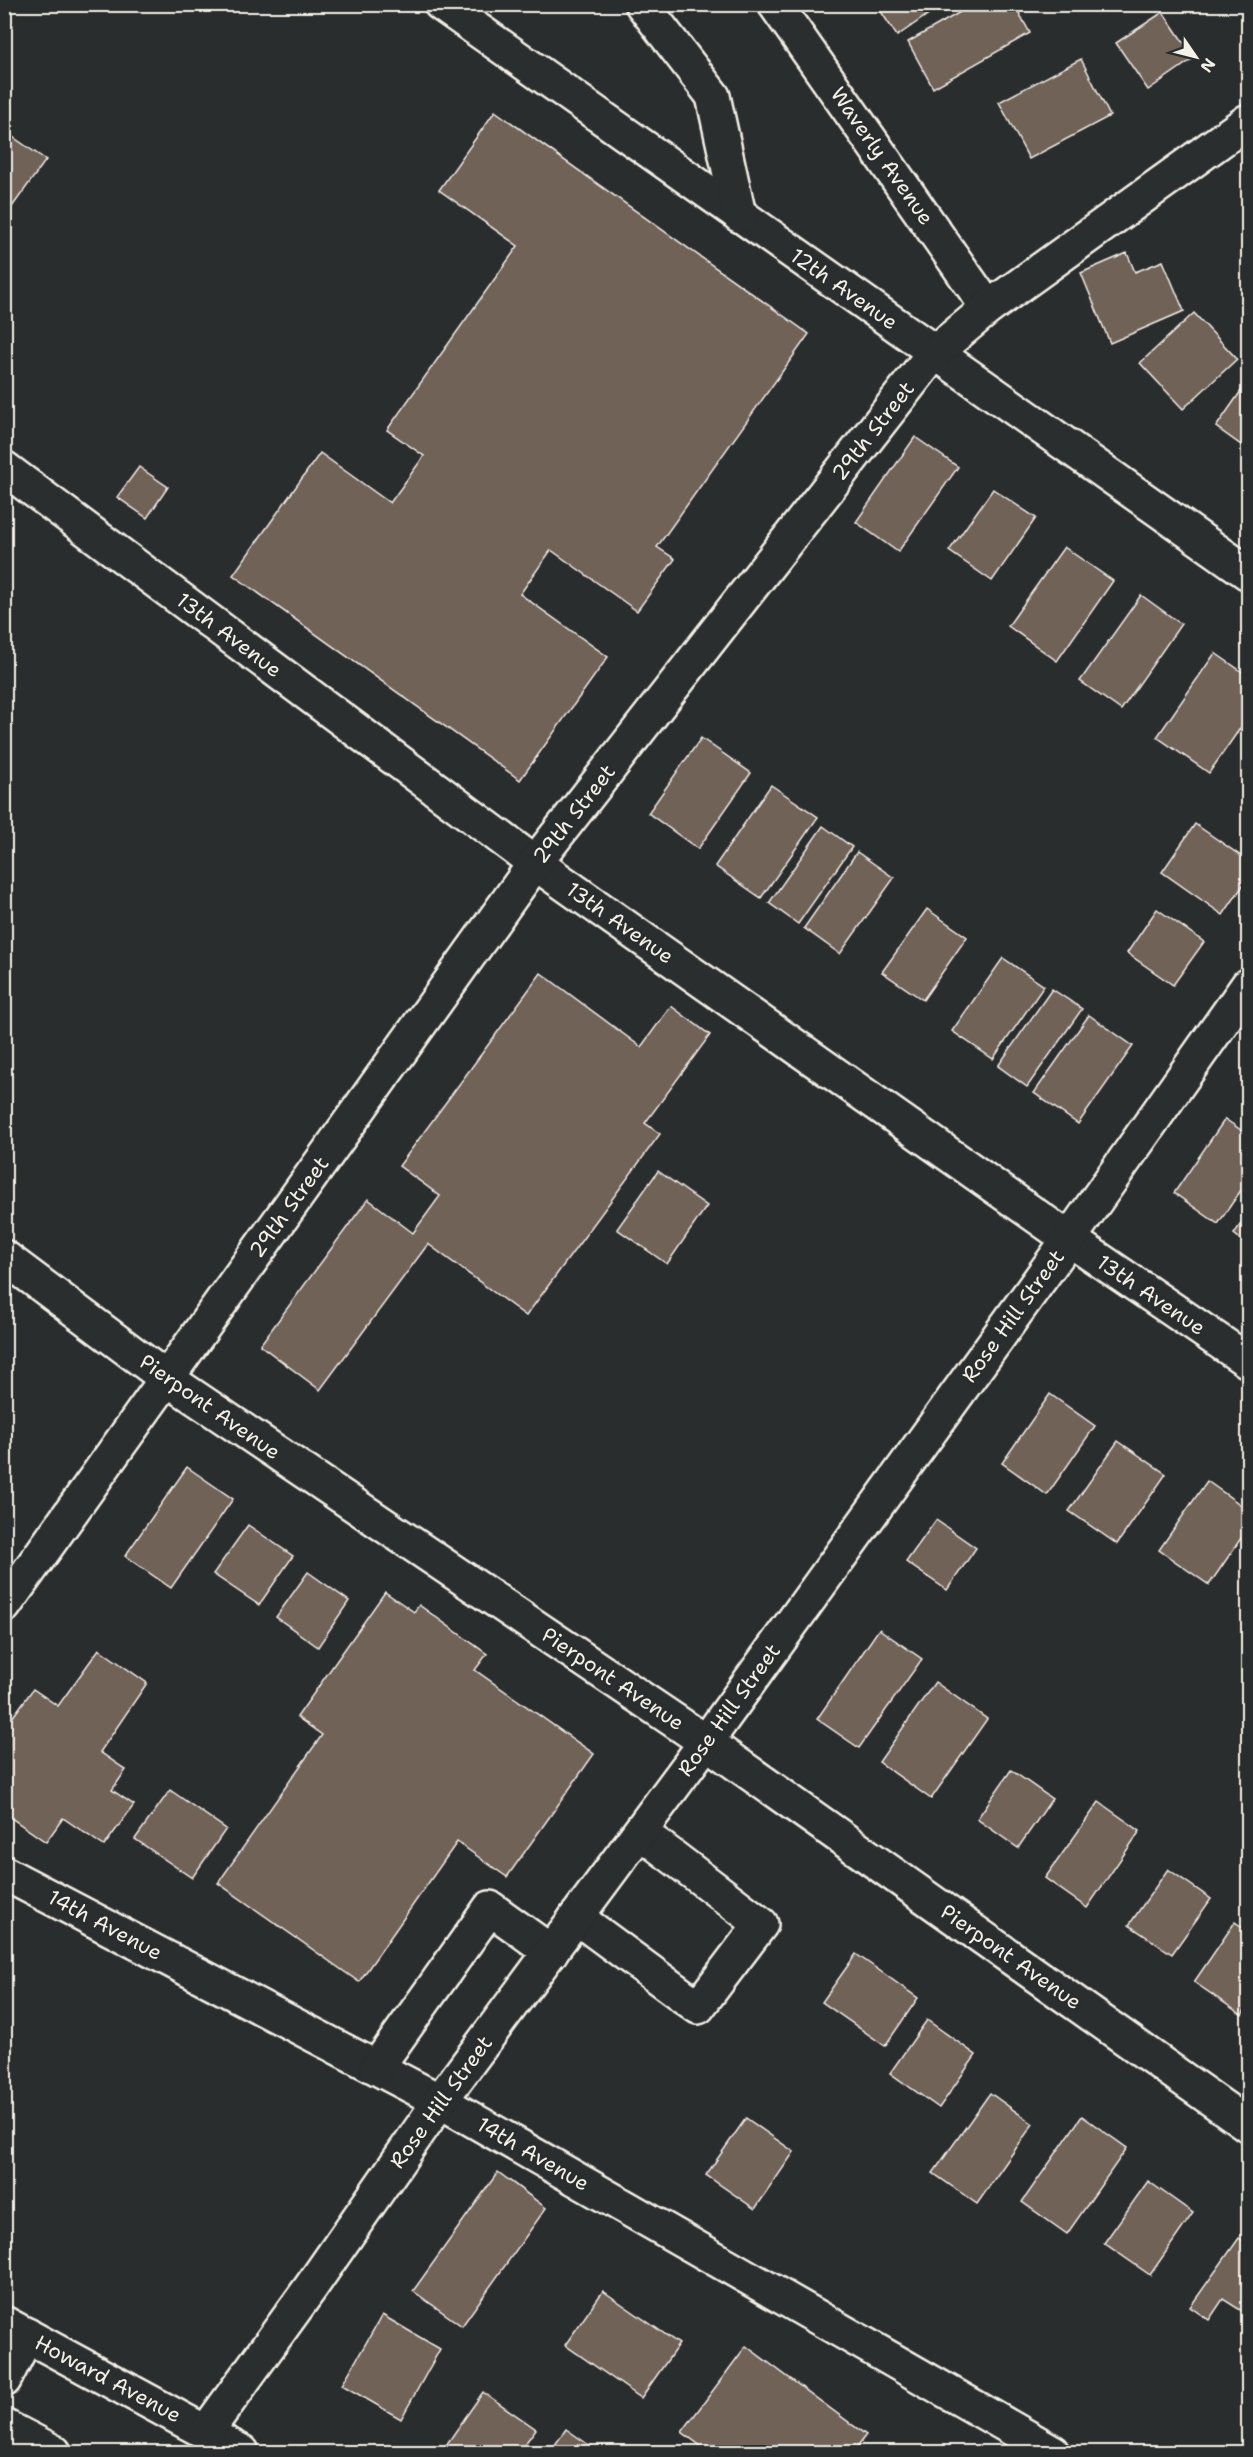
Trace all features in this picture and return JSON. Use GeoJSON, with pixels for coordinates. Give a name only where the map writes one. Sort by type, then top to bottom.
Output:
{"type":"FeatureCollection","features":[{"type":"Feature","properties":{"kind":"street","name":"12th Avenue"},"geometry":{"type":"LineString","coordinates":[[441,4],[1248,573]]}},
{"type":"Feature","properties":{"kind":"street"},"geometry":{"type":"LineString","coordinates":[[642,4],[713,96],[739,215]]}},
{"type":"Feature","properties":{"kind":"street","name":"Waverly Avenue"},"geometry":{"type":"LineString","coordinates":[[775,4],[988,308]]}},
{"type":"Feature","properties":{"kind":"street","name":"29th Street"},"geometry":{"type":"LineString","coordinates":[[4,1606],[535,863],[934,353],[988,308],[1248,121]]}},
{"type":"Feature","properties":{"kind":"street","name":"13th Avenue"},"geometry":{"type":"LineString","coordinates":[[4,468],[535,863],[1069,1239],[1248,1361]]}},
{"type":"Feature","properties":{"kind":"street","name":"Rose Hill Street"},"geometry":{"type":"LineString","coordinates":[[206,2432],[318,2277],[440,2101],[706,1742],[1069,1239],[1248,985]]}},
{"type":"Feature","properties":{"kind":"street","name":"Pierpont Avenue"},"geometry":{"type":"LineString","coordinates":[[4,1257],[166,1378],[706,1742],[1248,2125]]}},
{"type":"Feature","properties":{"kind":"street"},"geometry":{"type":"LineString","coordinates":[[576,1917],[698,2007],[747,1942],[760,1924],[640,1832]]}},
{"type":"Feature","properties":{"kind":"street","name":"14th Avenue"},"geometry":{"type":"LineString","coordinates":[[4,1873],[440,2101],[1053,2452]]}},
{"type":"Feature","properties":{"kind":"street"},"geometry":{"type":"LineString","coordinates":[[377,2067],[490,1908],[551,1952]]}},
{"type":"Feature","properties":{"kind":"street"},"geometry":{"type":"LineString","coordinates":[[4,2380],[16,2329]]}},
{"type":"Feature","properties":{"kind":"street","name":"Howard Avenue"},"geometry":{"type":"LineString","coordinates":[[16,2329],[242,2452]]}},
{"type":"Feature","properties":{"kind":"street"},"geometry":{"type":"LineString","coordinates":[[4,2426],[54,2452]]}},
{"type":"Feature","properties":{"kind":"building"},"geometry":{"type":"Polygon","coordinates":[[[876,4],[943,4],[897,36],[876,4]]]}},
{"type":"Feature","properties":{"kind":"building"},"geometry":{"type":"Polygon","coordinates":[[[974,4],[1014,4],[1030,33],[933,88],[908,42],[974,4]]]}},
{"type":"Feature","properties":{"kind":"building"},"geometry":{"type":"Polygon","coordinates":[[[1163,12],[1194,58],[1148,90],[1116,43],[1163,12]]]}},
{"type":"Feature","properties":{"kind":"building"},"geometry":{"type":"Polygon","coordinates":[[[1081,59],[1110,116],[1029,159],[999,102],[1081,59]]]}},
{"type":"Feature","properties":{"kind":"building"},"geometry":{"type":"Polygon","coordinates":[[[495,111],[809,334],[657,547],[675,559],[637,611],[551,550],[520,594],[608,657],[520,780],[233,575],[320,453],[390,503],[424,456],[387,430],[518,246],[439,190],[495,111]]]}},
{"type":"Feature","properties":{"kind":"building"},"geometry":{"type":"Polygon","coordinates":[[[10,135],[46,160],[4,218],[4,144],[10,135]]]}},
{"type":"Feature","properties":{"kind":"building"},"geometry":{"type":"Polygon","coordinates":[[[1127,253],[1135,272],[1163,261],[1184,311],[1110,343],[1081,273],[1127,253]]]}},
{"type":"Feature","properties":{"kind":"building"},"geometry":{"type":"Polygon","coordinates":[[[1194,313],[1237,359],[1183,409],[1140,363],[1194,313]]]}},
{"type":"Feature","properties":{"kind":"building"},"geometry":{"type":"Polygon","coordinates":[[[1248,381],[1248,450],[1216,427],[1248,381]]]}},
{"type":"Feature","properties":{"kind":"building"},"geometry":{"type":"Polygon","coordinates":[[[915,437],[958,467],[898,552],[856,522],[915,437]]]}},
{"type":"Feature","properties":{"kind":"building"},"geometry":{"type":"Polygon","coordinates":[[[139,467],[168,487],[147,518],[117,497],[139,467]]]}},
{"type":"Feature","properties":{"kind":"building"},"geometry":{"type":"Polygon","coordinates":[[[993,489],[1036,518],[992,581],[949,551],[993,489]]]}},
{"type":"Feature","properties":{"kind":"building"},"geometry":{"type":"Polygon","coordinates":[[[1064,547],[1113,581],[1057,661],[1008,626],[1064,547]]]}},
{"type":"Feature","properties":{"kind":"building"},"geometry":{"type":"Polygon","coordinates":[[[1141,595],[1181,624],[1121,710],[1080,681],[1141,595]]]}},
{"type":"Feature","properties":{"kind":"building"},"geometry":{"type":"Polygon","coordinates":[[[1215,653],[1248,676],[1248,717],[1209,773],[1157,737],[1215,653]]]}},
{"type":"Feature","properties":{"kind":"building"},"geometry":{"type":"Polygon","coordinates":[[[701,738],[751,773],[698,849],[648,813],[701,738]]]}},
{"type":"Feature","properties":{"kind":"building"},"geometry":{"type":"Polygon","coordinates":[[[771,785],[818,817],[761,898],[715,866],[771,785]]]}},
{"type":"Feature","properties":{"kind":"building"},"geometry":{"type":"Polygon","coordinates":[[[1195,824],[1248,861],[1248,878],[1223,915],[1162,872],[1195,824]]]}},
{"type":"Feature","properties":{"kind":"building"},"geometry":{"type":"Polygon","coordinates":[[[823,826],[852,847],[798,924],[769,903],[823,826]]]}},
{"type":"Feature","properties":{"kind":"building"},"geometry":{"type":"Polygon","coordinates":[[[857,852],[894,878],[840,954],[804,928],[857,852]]]}},
{"type":"Feature","properties":{"kind":"building"},"geometry":{"type":"Polygon","coordinates":[[[927,909],[967,937],[923,1000],[882,972],[927,909]]]}},
{"type":"Feature","properties":{"kind":"building"},"geometry":{"type":"Polygon","coordinates":[[[1157,909],[1204,942],[1173,985],[1127,953],[1157,909]]]}},
{"type":"Feature","properties":{"kind":"building"},"geometry":{"type":"Polygon","coordinates":[[[1003,958],[1044,986],[993,1059],[952,1031],[1003,958]]]}},
{"type":"Feature","properties":{"kind":"building"},"geometry":{"type":"Polygon","coordinates":[[[541,973],[641,1047],[671,1006],[710,1035],[645,1123],[660,1134],[526,1316],[428,1244],[320,1390],[260,1345],[368,1199],[413,1233],[440,1196],[399,1166],[541,973]]]}},
{"type":"Feature","properties":{"kind":"building"},"geometry":{"type":"Polygon","coordinates":[[[1052,989],[1082,1009],[1027,1087],[998,1066],[1052,989]]]}},
{"type":"Feature","properties":{"kind":"building"},"geometry":{"type":"Polygon","coordinates":[[[1089,1015],[1133,1046],[1078,1124],[1034,1093],[1089,1015]]]}},
{"type":"Feature","properties":{"kind":"building"},"geometry":{"type":"Polygon","coordinates":[[[1225,1119],[1248,1135],[1248,1180],[1218,1224],[1174,1193],[1225,1119]]]}},
{"type":"Feature","properties":{"kind":"building"},"geometry":{"type":"Polygon","coordinates":[[[658,1171],[707,1206],[667,1264],[617,1229],[658,1171]]]}},
{"type":"Feature","properties":{"kind":"building"},"geometry":{"type":"Polygon","coordinates":[[[1248,1213],[1248,1245],[1234,1234],[1248,1213]]]}},
{"type":"Feature","properties":{"kind":"building"},"geometry":{"type":"Polygon","coordinates":[[[1050,1394],[1095,1426],[1047,1495],[1002,1463],[1050,1394]]]}},
{"type":"Feature","properties":{"kind":"building"},"geometry":{"type":"Polygon","coordinates":[[[1118,1441],[1166,1474],[1117,1544],[1069,1511],[1118,1441]]]}},
{"type":"Feature","properties":{"kind":"building"},"geometry":{"type":"Polygon","coordinates":[[[187,1467],[233,1499],[171,1588],[125,1556],[187,1467]]]}},
{"type":"Feature","properties":{"kind":"building"},"geometry":{"type":"Polygon","coordinates":[[[1207,1481],[1248,1510],[1248,1528],[1209,1585],[1159,1550],[1207,1481]]]}},
{"type":"Feature","properties":{"kind":"building"},"geometry":{"type":"Polygon","coordinates":[[[936,1520],[976,1548],[947,1590],[906,1562],[936,1520]]]}},
{"type":"Feature","properties":{"kind":"building"},"geometry":{"type":"Polygon","coordinates":[[[248,1525],[293,1556],[259,1605],[213,1574],[248,1525]]]}},
{"type":"Feature","properties":{"kind":"building"},"geometry":{"type":"Polygon","coordinates":[[[308,1572],[349,1601],[318,1647],[276,1617],[308,1572]]]}},
{"type":"Feature","properties":{"kind":"building"},"geometry":{"type":"Polygon","coordinates":[[[385,1592],[414,1612],[419,1605],[487,1654],[475,1670],[594,1754],[507,1877],[457,1842],[359,1982],[218,1883],[322,1735],[297,1717],[385,1592]]]}},
{"type":"Feature","properties":{"kind":"building"},"geometry":{"type":"Polygon","coordinates":[[[879,1629],[922,1659],[859,1748],[817,1719],[879,1629]]]}},
{"type":"Feature","properties":{"kind":"building"},"geometry":{"type":"Polygon","coordinates":[[[99,1649],[147,1683],[100,1752],[126,1770],[112,1790],[134,1805],[104,1846],[63,1818],[46,1842],[4,1813],[4,1729],[33,1689],[58,1706],[99,1649]]]}},
{"type":"Feature","properties":{"kind":"building"},"geometry":{"type":"Polygon","coordinates":[[[935,1682],[987,1719],[931,1799],[879,1762],[935,1682]]]}},
{"type":"Feature","properties":{"kind":"building"},"geometry":{"type":"Polygon","coordinates":[[[1011,1770],[1052,1799],[1018,1848],[977,1819],[1011,1770]]]}},
{"type":"Feature","properties":{"kind":"building"},"geometry":{"type":"Polygon","coordinates":[[[170,1790],[226,1829],[192,1878],[135,1839],[170,1790]]]}},
{"type":"Feature","properties":{"kind":"building"},"geometry":{"type":"Polygon","coordinates":[[[1099,1802],[1140,1831],[1087,1908],[1045,1878],[1099,1802]]]}},
{"type":"Feature","properties":{"kind":"building"},"geometry":{"type":"Polygon","coordinates":[[[1168,1869],[1211,1899],[1172,1954],[1129,1925],[1168,1869]]]}},
{"type":"Feature","properties":{"kind":"building"},"geometry":{"type":"Polygon","coordinates":[[[1235,1922],[1248,1931],[1248,2005],[1242,2015],[1194,1982],[1235,1922]]]}},
{"type":"Feature","properties":{"kind":"building"},"geometry":{"type":"Polygon","coordinates":[[[856,1954],[918,1998],[885,2046],[822,2002],[856,1954]]]}},
{"type":"Feature","properties":{"kind":"building"},"geometry":{"type":"Polygon","coordinates":[[[927,2020],[976,2055],[939,2108],[890,2073],[927,2020]]]}},
{"type":"Feature","properties":{"kind":"building"},"geometry":{"type":"Polygon","coordinates":[[[990,2093],[1033,2124],[977,2204],[933,2173],[990,2093]]]}},
{"type":"Feature","properties":{"kind":"building"},"geometry":{"type":"Polygon","coordinates":[[[1082,2116],[1127,2148],[1067,2234],[1022,2202],[1082,2116]]]}},
{"type":"Feature","properties":{"kind":"building"},"geometry":{"type":"Polygon","coordinates":[[[746,2118],[794,2152],[755,2209],[706,2175],[746,2118]]]}},
{"type":"Feature","properties":{"kind":"building"},"geometry":{"type":"Polygon","coordinates":[[[498,2172],[546,2208],[462,2326],[413,2291],[498,2172]]]}},
{"type":"Feature","properties":{"kind":"building"},"geometry":{"type":"Polygon","coordinates":[[[1148,2181],[1193,2213],[1150,2275],[1104,2243],[1148,2181]]]}},
{"type":"Feature","properties":{"kind":"building"},"geometry":{"type":"Polygon","coordinates":[[[1239,2238],[1248,2245],[1248,2315],[1223,2299],[1209,2320],[1190,2307],[1239,2238]]]}},
{"type":"Feature","properties":{"kind":"building"},"geometry":{"type":"Polygon","coordinates":[[[603,2291],[679,2344],[641,2398],[565,2345],[603,2291]]]}},
{"type":"Feature","properties":{"kind":"building"},"geometry":{"type":"Polygon","coordinates":[[[382,2315],[440,2349],[401,2419],[342,2385],[382,2315]]]}},
{"type":"Feature","properties":{"kind":"building"},"geometry":{"type":"Polygon","coordinates":[[[746,2346],[866,2435],[853,2452],[709,2452],[682,2432],[746,2346]]]}},
{"type":"Feature","properties":{"kind":"building"},"geometry":{"type":"Polygon","coordinates":[[[483,2392],[536,2429],[519,2452],[450,2452],[444,2448],[483,2392]]]}},
{"type":"Feature","properties":{"kind":"building"},"geometry":{"type":"Polygon","coordinates":[[[566,2429],[599,2452],[550,2452],[566,2429]]]}}]}
